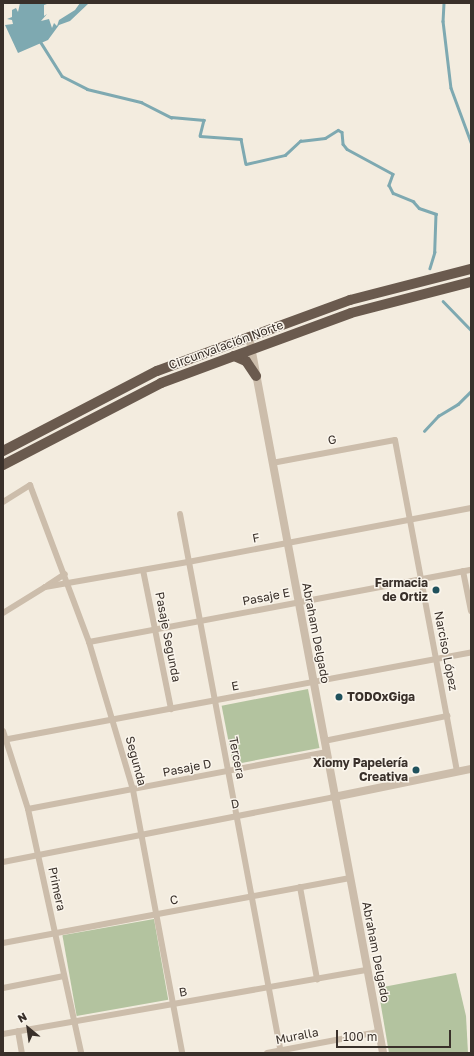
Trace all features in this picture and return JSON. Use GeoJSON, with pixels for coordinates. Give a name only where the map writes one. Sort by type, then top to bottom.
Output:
{"type":"FeatureCollection","features":[{"type":"Feature","properties":{"kind":"highway","name":"Circunvalación Norte"},"geometry":{"type":"LineString","coordinates":[[3,451],[157,371],[350,300],[471,269]]}},
{"type":"Feature","properties":{"kind":"highway","name":"Circunvalación Norte"},"geometry":{"type":"LineString","coordinates":[[3,465],[161,383],[351,313],[471,282]]}},
{"type":"Feature","properties":{"kind":"highway"},"geometry":{"type":"LineString","coordinates":[[234,356],[246,361],[256,376]]}},
{"type":"Feature","properties":{"kind":"street","name":"Abraham Delgado"},"geometry":{"type":"LineString","coordinates":[[249,336],[383,1053]]}},
{"type":"Feature","properties":{"kind":"street","name":"G"},"geometry":{"type":"LineString","coordinates":[[272,463],[395,440]]}},
{"type":"Feature","properties":{"kind":"street","name":"Narciso López"},"geometry":{"type":"LineString","coordinates":[[395,440],[421,579],[438,658],[447,716],[458,771]]}},
{"type":"Feature","properties":{"kind":"street","name":"Segunda"},"geometry":{"type":"LineString","coordinates":[[3,502],[30,485],[65,574],[89,642],[114,720],[133,790],[182,1053]]}},
{"type":"Feature","properties":{"kind":"street","name":"F"},"geometry":{"type":"LineString","coordinates":[[45,587],[287,544],[471,508]]}},
{"type":"Feature","properties":{"kind":"street","name":"Tercera"},"geometry":{"type":"LineString","coordinates":[[180,514],[281,1051]]}},
{"type":"Feature","properties":{"kind":"street","name":"Pasaje Segunda"},"geometry":{"type":"LineString","coordinates":[[142,570],[156,629],[171,709]]}},
{"type":"Feature","properties":{"kind":"street","name":"Pasaje E"},"geometry":{"type":"LineString","coordinates":[[89,642],[471,570]]}},
{"type":"Feature","properties":{"kind":"street"},"geometry":{"type":"LineString","coordinates":[[463,571],[471,611]]}},
{"type":"Feature","properties":{"kind":"street","name":"F"},"geometry":{"type":"LineString","coordinates":[[3,613],[65,574]]}},
{"type":"Feature","properties":{"kind":"street","name":"E"},"geometry":{"type":"LineString","coordinates":[[4,740],[314,683],[471,652]]}},
{"type":"Feature","properties":{"kind":"street"},"geometry":{"type":"LineString","coordinates":[[324,741],[447,716]]}},
{"type":"Feature","properties":{"kind":"street","name":"Primera"},"geometry":{"type":"LineString","coordinates":[[3,731],[4,740],[28,809],[81,1053]]}},
{"type":"Feature","properties":{"kind":"street","name":"Pasaje D"},"geometry":{"type":"LineString","coordinates":[[28,809],[326,752]]}},
{"type":"Feature","properties":{"kind":"street","name":"D"},"geometry":{"type":"LineString","coordinates":[[3,862],[471,769]]}},
{"type":"Feature","properties":{"kind":"street","name":"C"},"geometry":{"type":"LineString","coordinates":[[3,943],[350,878]]}},
{"type":"Feature","properties":{"kind":"street"},"geometry":{"type":"LineString","coordinates":[[300,887],[316,979]]}},
{"type":"Feature","properties":{"kind":"street","name":"B"},"geometry":{"type":"LineString","coordinates":[[3,1034],[367,970]]}},
{"type":"Feature","properties":{"kind":"street"},"geometry":{"type":"LineString","coordinates":[[3,988],[64,976]]}},
{"type":"Feature","properties":{"kind":"street"},"geometry":{"type":"LineString","coordinates":[[18,1032],[22,1053]]}},
{"type":"Feature","properties":{"kind":"street","name":"Muralla"},"geometry":{"type":"LineString","coordinates":[[267,1053],[378,1032]]}},
{"type":"Feature","properties":{"kind":"green space"},"geometry":{"type":"Polygon","coordinates":[[[308,689],[319,748],[233,765],[222,706],[308,689]]]}},
{"type":"Feature","properties":{"kind":"green space"},"geometry":{"type":"Polygon","coordinates":[[[154,919],[168,1000],[77,1016],[62,935],[154,919]]]}},
{"type":"Feature","properties":{"kind":"green space"},"geometry":{"type":"Polygon","coordinates":[[[456,973],[466,1016],[468,1053],[389,1053],[378,988],[456,973]]]}},
{"type":"Feature","properties":{"kind":"water"},"geometry":{"type":"Polygon","coordinates":[[[20,3],[47,4],[44,5],[44,16],[47,14],[41,21],[49,19],[52,28],[54,23],[57,26],[59,20],[75,10],[80,3],[89,3],[70,21],[59,25],[48,40],[18,53],[5,25],[13,24],[12,20],[7,19],[12,17],[12,10],[16,8],[18,12],[20,3]]]}},
{"type":"Feature","properties":{"kind":"waterway"},"geometry":{"type":"LineString","coordinates":[[444,3],[443,21],[451,88],[471,142]]}},
{"type":"Feature","properties":{"kind":"waterway"},"geometry":{"type":"LineString","coordinates":[[40,41],[62,76],[87,89],[141,102],[171,117],[204,120],[200,136],[241,139],[246,164],[285,155],[300,141],[325,138],[338,130],[342,132],[343,144],[347,149],[393,174],[389,185],[393,193],[413,201],[419,208],[436,214],[435,252],[430,268]]}},
{"type":"Feature","properties":{"kind":"waterway"},"geometry":{"type":"LineString","coordinates":[[443,301],[471,330]]}},
{"type":"Feature","properties":{"kind":"waterway"},"geometry":{"type":"LineString","coordinates":[[424,431],[438,416],[458,404],[471,391]]}},
{"type":"Feature","properties":{"kind":"place","name":"Farmacia de Ortiz"},"geometry":{"type":"Point","coordinates":[436,590]}},
{"type":"Feature","properties":{"kind":"place","name":"TODOxGiga"},"geometry":{"type":"Point","coordinates":[339,697]}},
{"type":"Feature","properties":{"kind":"place","name":"Xiomy Papelería Creativa"},"geometry":{"type":"Point","coordinates":[416,770]}}]}
